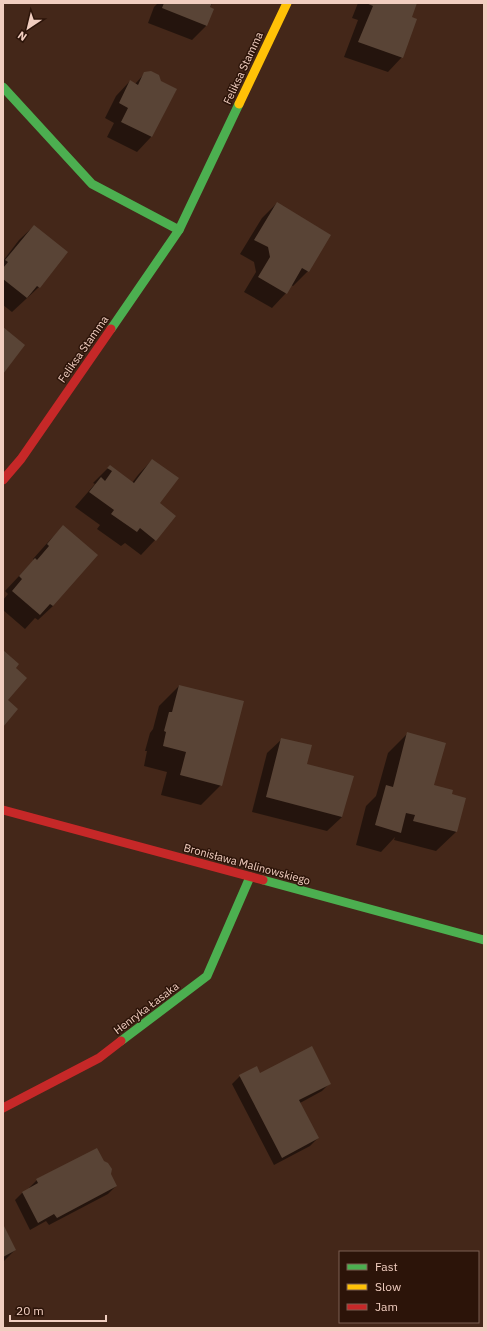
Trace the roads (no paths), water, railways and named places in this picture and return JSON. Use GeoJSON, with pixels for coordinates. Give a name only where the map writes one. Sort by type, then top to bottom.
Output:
{"type":"FeatureCollection","features":[{"type":"Feature","properties":{"kind":"street","name":"Feliksa Stamma"},"geometry":{"type":"LineString","coordinates":[[3,480],[21,460],[180,230],[287,3]]}},
{"type":"Feature","properties":{"kind":"street"},"geometry":{"type":"LineString","coordinates":[[3,87],[92,184],[180,230]]}},
{"type":"Feature","properties":{"kind":"street","name":"Bronisława Malinowskiego"},"geometry":{"type":"LineString","coordinates":[[3,810],[484,940]]}},
{"type":"Feature","properties":{"kind":"street","name":"Henryka Łasaka"},"geometry":{"type":"LineString","coordinates":[[3,1108],[99,1058],[207,976],[250,877]]}}]}
